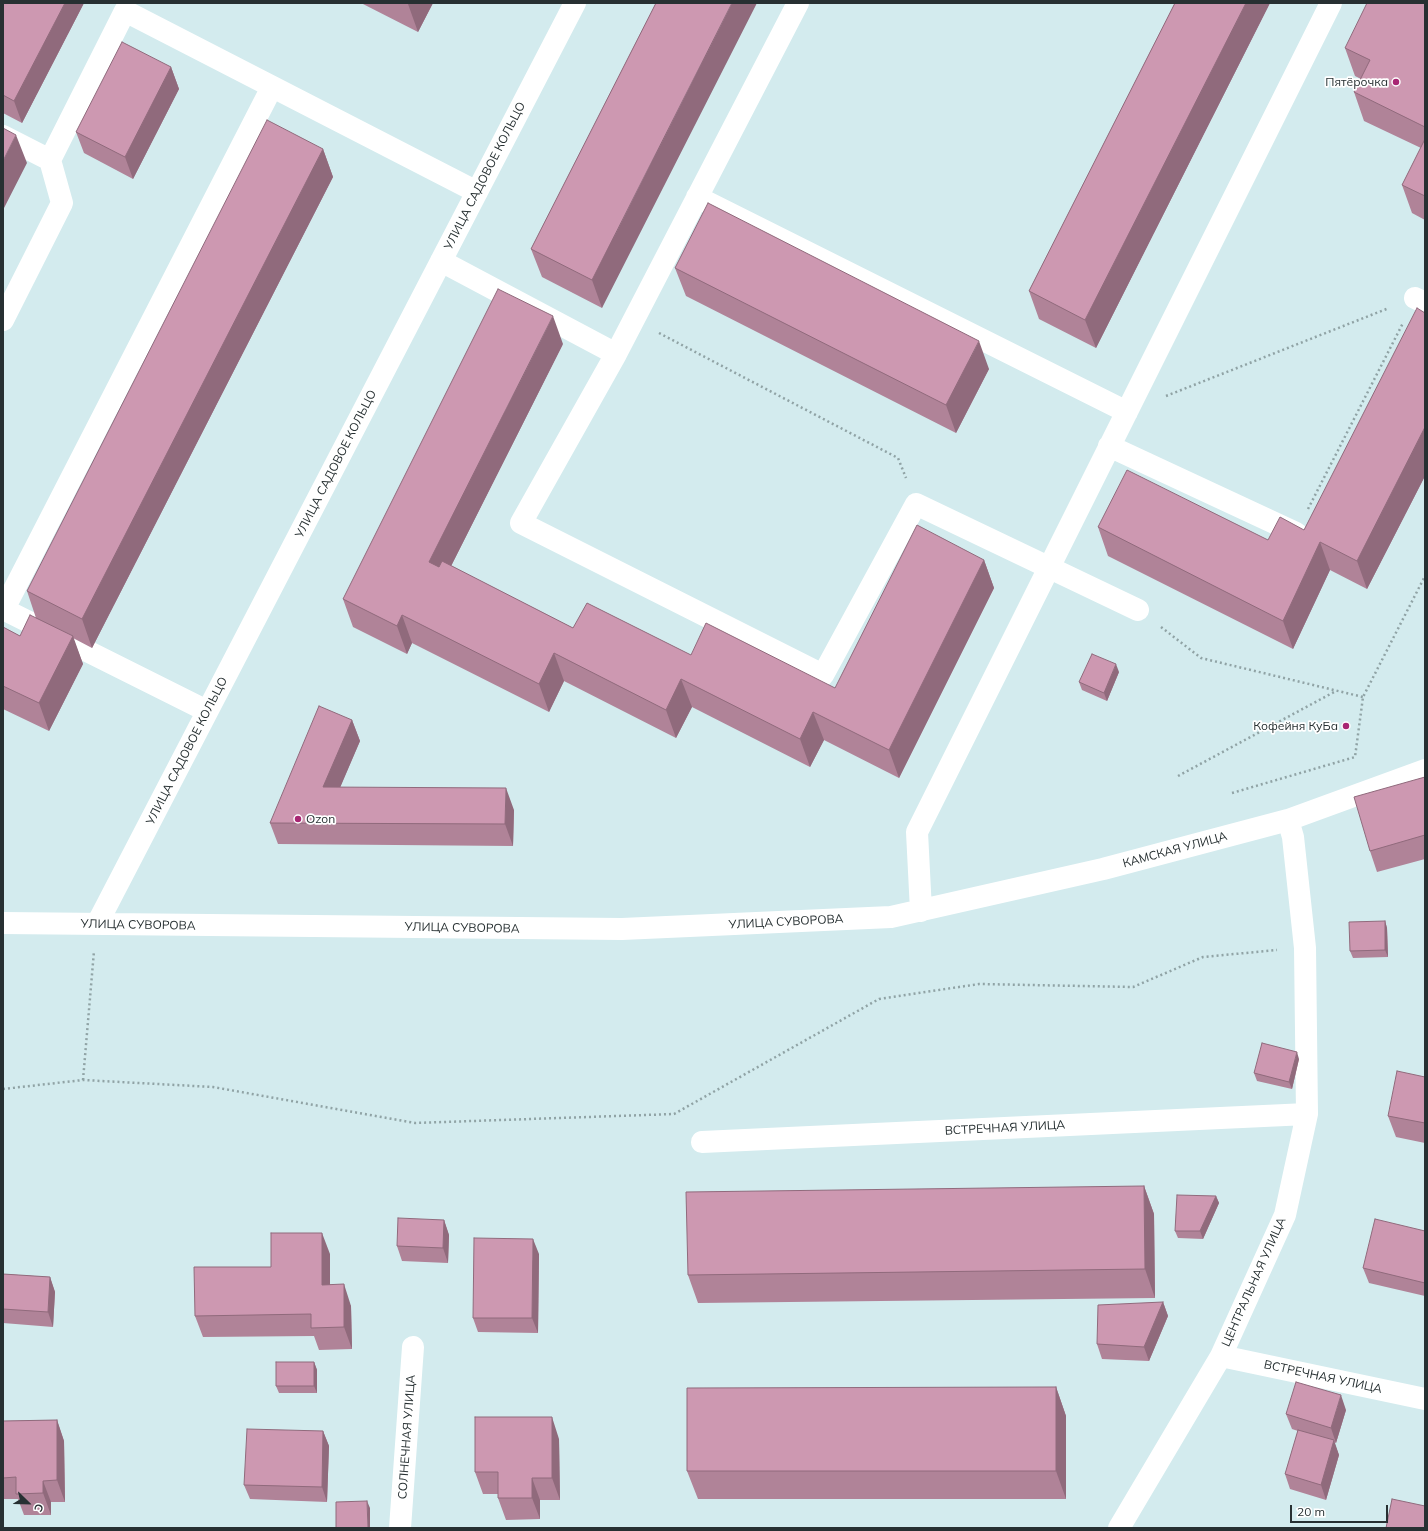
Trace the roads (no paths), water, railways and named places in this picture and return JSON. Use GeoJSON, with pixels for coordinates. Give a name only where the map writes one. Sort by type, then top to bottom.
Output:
{"type":"FeatureCollection","features":[{"type":"Feature","properties":{"kind":"street","name":"УЛИЦА САДОВОЕ КОЛЬЦО"},"geometry":{"type":"LineString","coordinates":[[97,924],[575,3]]}},
{"type":"Feature","properties":{"kind":"street"},"geometry":{"type":"LineString","coordinates":[[798,3],[616,354],[521,523],[823,675],[916,504],[1138,610]]}},
{"type":"Feature","properties":{"kind":"street"},"geometry":{"type":"LineString","coordinates":[[920,910],[917,832],[1330,3]]}},
{"type":"Feature","properties":{"kind":"street"},"geometry":{"type":"LineString","coordinates":[[3,320],[62,203],[50,160],[125,11],[477,192]]}},
{"type":"Feature","properties":{"kind":"street"},"geometry":{"type":"LineString","coordinates":[[207,711],[4,609],[272,87]]}},
{"type":"Feature","properties":{"kind":"street"},"geometry":{"type":"LineString","coordinates":[[3,136],[50,160]]}},
{"type":"Feature","properties":{"kind":"street"},"geometry":{"type":"LineString","coordinates":[[697,197],[1127,412]]}},
{"type":"Feature","properties":{"kind":"street"},"geometry":{"type":"LineString","coordinates":[[441,261],[616,354]]}},
{"type":"Feature","properties":{"kind":"street"},"geometry":{"type":"LineString","coordinates":[[1109,446],[1296,533]]}},
{"type":"Feature","properties":{"kind":"street","name":"КАМСКАЯ УЛИЦА"},"geometry":{"type":"LineString","coordinates":[[920,910],[1104,869],[1288,820],[1425,770]]}},
{"type":"Feature","properties":{"kind":"street","name":"ЦЕНТРАЛЬНАЯ УЛИЦА"},"geometry":{"type":"LineString","coordinates":[[1119,1528],[1221,1356],[1285,1215],[1307,1114],[1305,948],[1293,837],[1288,820]]}},
{"type":"Feature","properties":{"kind":"street","name":"УЛИЦА СУВОРОВА"},"geometry":{"type":"LineString","coordinates":[[3,923],[622,929],[891,917],[920,910]]}},
{"type":"Feature","properties":{"kind":"street","name":"ВСТРЕЧНАЯ УЛИЦА"},"geometry":{"type":"LineString","coordinates":[[702,1142],[1307,1114]]}},
{"type":"Feature","properties":{"kind":"street","name":"СОЛНЕЧНАЯ УЛИЦА"},"geometry":{"type":"LineString","coordinates":[[400,1528],[413,1347]]}},
{"type":"Feature","properties":{"kind":"street","name":"ВСТРЕЧНАЯ УЛИЦА"},"geometry":{"type":"LineString","coordinates":[[1221,1356],[1425,1399]]}},
{"type":"Feature","properties":{"kind":"place","name":"Пятёрочка"},"geometry":{"type":"Point","coordinates":[1396,82]}},
{"type":"Feature","properties":{"kind":"place","name":"Кофейня КуБа"},"geometry":{"type":"Point","coordinates":[1346,726]}},
{"type":"Feature","properties":{"kind":"place","name":"Ozon"},"geometry":{"type":"Point","coordinates":[298,819]}}]}
